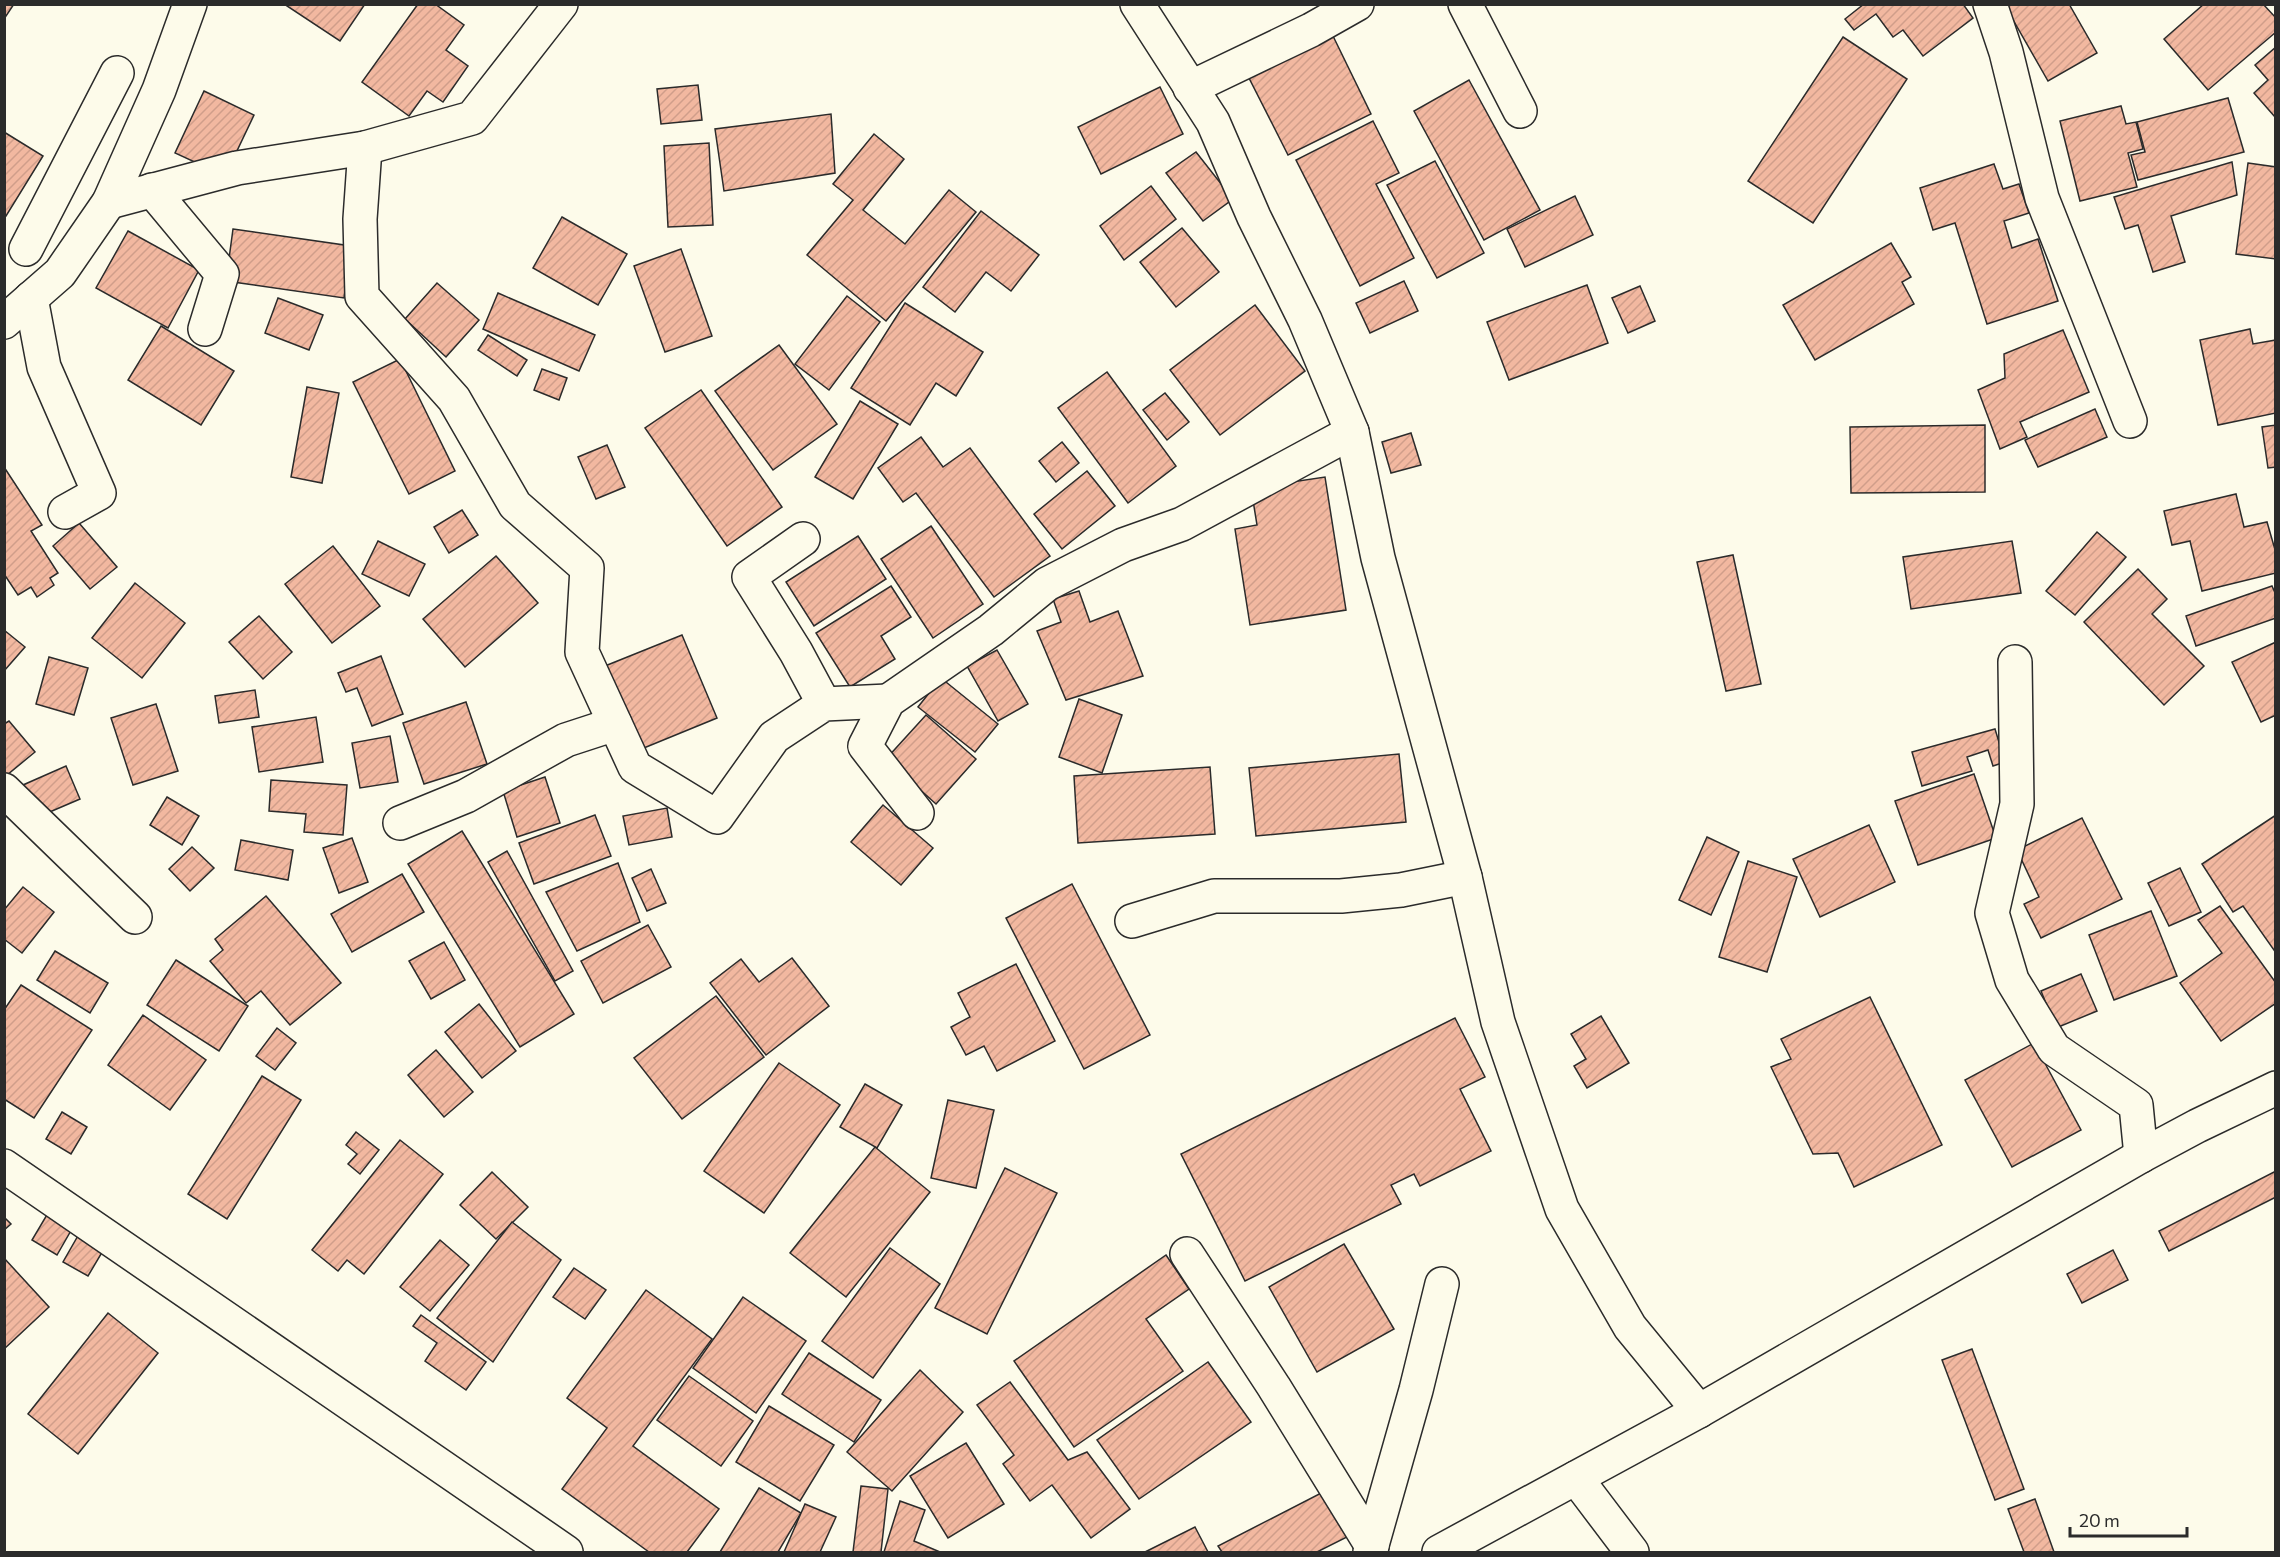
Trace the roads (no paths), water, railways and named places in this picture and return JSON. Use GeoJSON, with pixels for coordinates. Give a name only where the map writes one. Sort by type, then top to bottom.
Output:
{"type":"FeatureCollection","features":[{"type":"Feature","properties":{"kind":"street"},"geometry":{"type":"LineString","coordinates":[[4,322],[60,273],[109,202],[159,90],[190,4]]}},
{"type":"Feature","properties":{"kind":"street"},"geometry":{"type":"LineString","coordinates":[[109,202],[237,168],[365,148],[472,118],[561,4]]}},
{"type":"Feature","properties":{"kind":"street"},"geometry":{"type":"LineString","coordinates":[[1137,4],[1213,122],[1254,217],[1305,320],[1352,432],[1378,558],[1466,877],[1498,1022],[1562,1209],[1630,1327],[1699,1411]]}},
{"type":"Feature","properties":{"kind":"street"},"geometry":{"type":"LineString","coordinates":[[1190,88],[1311,30],[1357,4]]}},
{"type":"Feature","properties":{"kind":"street"},"geometry":{"type":"LineString","coordinates":[[1465,4],[1520,111]]}},
{"type":"Feature","properties":{"kind":"street"},"geometry":{"type":"LineString","coordinates":[[1990,4],[2006,52],[2042,198],[2130,421]]}},
{"type":"Feature","properties":{"kind":"street"},"geometry":{"type":"LineString","coordinates":[[60,273],[15,241],[117,73]]}},
{"type":"Feature","properties":{"kind":"street"},"geometry":{"type":"LineString","coordinates":[[365,148],[360,219],[362,296],[454,399],[515,506],[587,568],[582,652],[634,767],[717,817],[774,737],[824,704],[888,701]]}},
{"type":"Feature","properties":{"kind":"street"},"geometry":{"type":"LineString","coordinates":[[152,190],[222,274],[205,329]]}},
{"type":"Feature","properties":{"kind":"street"},"geometry":{"type":"LineString","coordinates":[[32,298],[44,367],[99,493],[65,512]]}},
{"type":"Feature","properties":{"kind":"street"},"geometry":{"type":"LineString","coordinates":[[917,813],[865,746],[888,701],[991,630],[1047,584],[1123,545],[1182,524],[1352,432]]}},
{"type":"Feature","properties":{"kind":"street"},"geometry":{"type":"LineString","coordinates":[[803,539],[749,577],[796,652],[824,704]]}},
{"type":"Feature","properties":{"kind":"street"},"geometry":{"type":"LineString","coordinates":[[2015,662],[2017,804],[1992,913],[2012,980],[2054,1049],[2136,1105],[2141,1156]]}},
{"type":"Feature","properties":{"kind":"street"},"geometry":{"type":"LineString","coordinates":[[400,824],[466,796],[566,740],[615,724]]}},
{"type":"Feature","properties":{"kind":"street"},"geometry":{"type":"LineString","coordinates":[[4,790],[135,917]]}},
{"type":"Feature","properties":{"kind":"street"},"geometry":{"type":"LineString","coordinates":[[1132,921],[1214,896],[1341,896],[1401,890],[1466,877]]}},
{"type":"Feature","properties":{"kind":"street"},"geometry":{"type":"LineString","coordinates":[[1439,1552],[1699,1411],[2141,1156],[2276,1088]]}},
{"type":"Feature","properties":{"kind":"street"},"geometry":{"type":"LineString","coordinates":[[4,1166],[566,1552]]}},
{"type":"Feature","properties":{"kind":"street"},"geometry":{"type":"LineString","coordinates":[[1187,1254],[1274,1387],[1371,1549]]}},
{"type":"Feature","properties":{"kind":"street"},"geometry":{"type":"LineString","coordinates":[[1371,1549],[1416,1390],[1442,1284]]}},
{"type":"Feature","properties":{"kind":"street"},"geometry":{"type":"LineString","coordinates":[[1576,1478],[1632,1552]]}}]}
